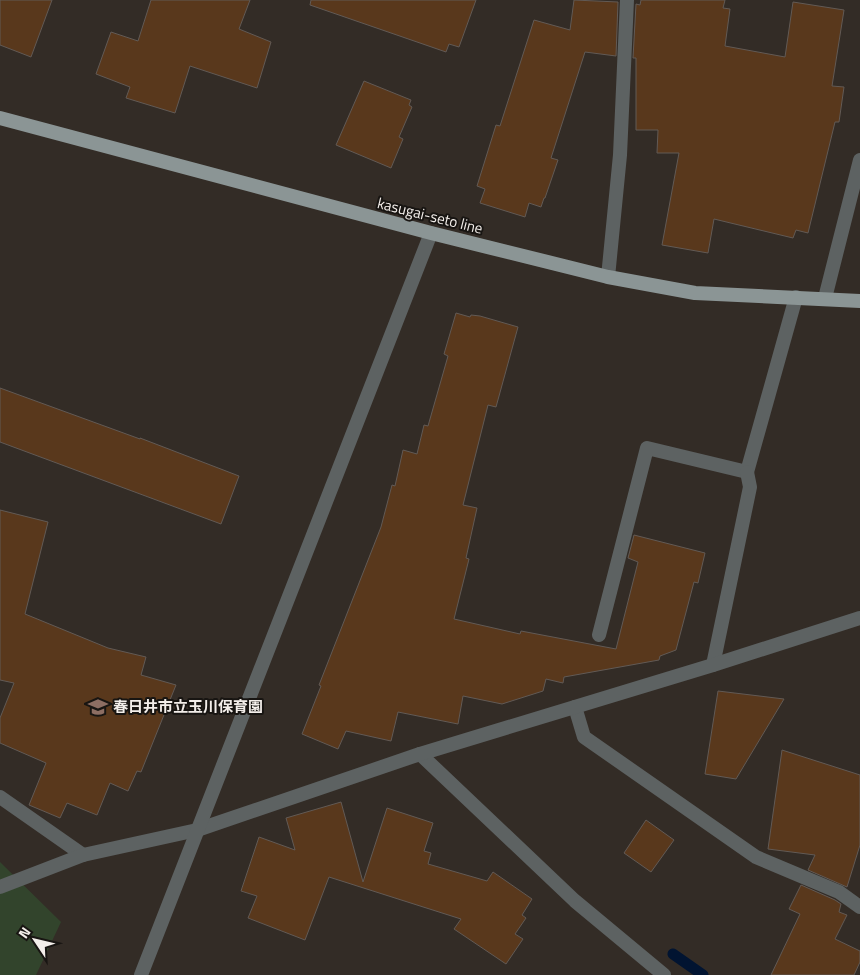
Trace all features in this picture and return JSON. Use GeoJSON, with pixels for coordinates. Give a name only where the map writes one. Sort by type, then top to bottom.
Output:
{"type":"FeatureCollection","features":[{"type":"Feature","properties":{"kind":"main road","name":"kasugai-seto line"},"geometry":{"type":"LineString","coordinates":[[0,118],[431,233],[608,277],[696,293],[860,301]]}},
{"type":"Feature","properties":{"kind":"street"},"geometry":{"type":"LineString","coordinates":[[608,277],[620,154],[627,0]]}},
{"type":"Feature","properties":{"kind":"street"},"geometry":{"type":"LineString","coordinates":[[825,298],[860,160]]}},
{"type":"Feature","properties":{"kind":"street"},"geometry":{"type":"LineString","coordinates":[[141,975],[431,233]]}},
{"type":"Feature","properties":{"kind":"street"},"geometry":{"type":"LineString","coordinates":[[713,666],[750,487],[747,472],[796,297]]}},
{"type":"Feature","properties":{"kind":"street"},"geometry":{"type":"LineString","coordinates":[[599,635],[647,448],[747,472]]}},
{"type":"Feature","properties":{"kind":"street"},"geometry":{"type":"LineString","coordinates":[[0,887],[83,855],[197,830],[420,754],[713,666],[860,618]]}},
{"type":"Feature","properties":{"kind":"street"},"geometry":{"type":"LineString","coordinates":[[576,707],[584,737],[756,857],[839,892],[860,907]]}},
{"type":"Feature","properties":{"kind":"street"},"geometry":{"type":"LineString","coordinates":[[420,754],[575,901],[664,975]]}},
{"type":"Feature","properties":{"kind":"street"},"geometry":{"type":"LineString","coordinates":[[0,797],[83,855]]}},
{"type":"Feature","properties":{"kind":"green space"},"geometry":{"type":"Polygon","coordinates":[[[0,862],[61,922],[36,975],[0,975],[0,862]]]}},
{"type":"Feature","properties":{"kind":"building"},"geometry":{"type":"Polygon","coordinates":[[[0,0],[52,0],[31,57],[0,45],[0,0]]]}},
{"type":"Feature","properties":{"kind":"building"},"geometry":{"type":"Polygon","coordinates":[[[151,0],[250,0],[239,29],[271,42],[257,88],[190,66],[175,113],[126,98],[130,87],[96,74],[111,32],[138,41],[151,0]]]}},
{"type":"Feature","properties":{"kind":"building"},"geometry":{"type":"Polygon","coordinates":[[[311,0],[476,0],[459,47],[449,44],[446,52],[310,5],[311,0]]]}},
{"type":"Feature","properties":{"kind":"building"},"geometry":{"type":"Polygon","coordinates":[[[574,0],[618,2],[616,56],[585,52],[551,158],[558,160],[541,207],[529,203],[525,217],[480,203],[485,189],[477,186],[496,125],[500,126],[534,20],[570,30],[574,0]]]}},
{"type":"Feature","properties":{"kind":"building"},"geometry":{"type":"Polygon","coordinates":[[[641,0],[725,0],[723,8],[730,9],[725,46],[785,57],[793,2],[844,10],[832,86],[844,87],[839,122],[835,122],[808,233],[796,230],[793,238],[714,219],[708,253],[662,245],[679,153],[657,153],[658,130],[636,130],[636,58],[633,58],[636,4],[640,5],[641,0]]]}},
{"type":"Feature","properties":{"kind":"building"},"geometry":{"type":"Polygon","coordinates":[[[364,81],[411,100],[409,105],[412,107],[399,137],[403,139],[391,168],[336,145],[364,81]]]}},
{"type":"Feature","properties":{"kind":"building"},"geometry":{"type":"Polygon","coordinates":[[[456,313],[470,317],[471,315],[480,316],[518,327],[496,407],[488,405],[463,505],[477,508],[466,558],[469,559],[454,619],[520,634],[521,631],[616,649],[638,562],[628,558],[634,535],[705,553],[698,583],[694,582],[676,650],[660,656],[659,660],[564,677],[563,683],[546,679],[543,691],[502,704],[463,696],[458,724],[398,712],[391,741],[346,731],[338,749],[302,734],[321,686],[319,685],[381,527],[392,485],[395,486],[403,450],[417,454],[424,425],[428,426],[448,356],[444,354],[456,313]]]}},
{"type":"Feature","properties":{"kind":"building"},"geometry":{"type":"Polygon","coordinates":[[[0,388],[239,476],[221,524],[0,442],[0,388]]]}},
{"type":"Feature","properties":{"kind":"building"},"geometry":{"type":"Polygon","coordinates":[[[0,510],[48,522],[25,614],[108,648],[146,657],[141,675],[176,685],[141,772],[137,771],[128,791],[110,783],[97,815],[67,803],[60,818],[29,805],[46,763],[0,743],[0,718],[14,683],[0,680],[0,510]]]}},
{"type":"Feature","properties":{"kind":"building"},"geometry":{"type":"Polygon","coordinates":[[[718,691],[784,699],[736,779],[705,774],[718,691]]]}},
{"type":"Feature","properties":{"kind":"building"},"geometry":{"type":"Polygon","coordinates":[[[782,750],[860,775],[860,845],[847,887],[808,870],[815,855],[768,849],[782,750]]]}},
{"type":"Feature","properties":{"kind":"building"},"geometry":{"type":"Polygon","coordinates":[[[341,802],[363,882],[387,808],[433,823],[424,851],[431,853],[428,864],[487,881],[493,872],[532,899],[522,915],[526,918],[515,934],[523,939],[506,964],[454,929],[461,919],[329,877],[305,940],[248,918],[257,896],[241,891],[259,837],[295,850],[286,818],[341,802]]]}},
{"type":"Feature","properties":{"kind":"building"},"geometry":{"type":"Polygon","coordinates":[[[646,820],[674,840],[651,872],[624,853],[646,820]]]}},
{"type":"Feature","properties":{"kind":"building"},"geometry":{"type":"Polygon","coordinates":[[[801,885],[841,904],[839,912],[847,915],[835,939],[860,951],[860,962],[854,975],[771,975],[800,914],[789,909],[801,885]]]}},
{"type":"Feature","properties":{"kind":"waterway"},"geometry":{"type":"LineString","coordinates":[[673,954],[703,975]]}},
{"type":"Feature","properties":{"kind":"place","name":"春日井市立玉川保育園"},"geometry":{"type":"Point","coordinates":[98,707]}}]}
